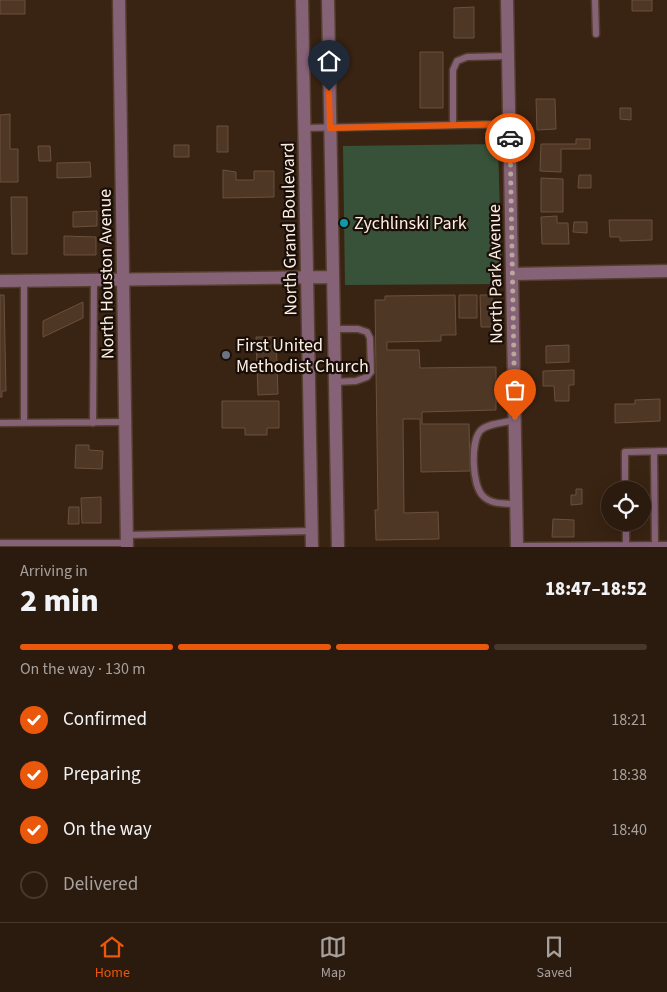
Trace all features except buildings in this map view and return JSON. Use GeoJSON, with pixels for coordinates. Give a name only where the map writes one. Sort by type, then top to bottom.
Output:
{"type":"FeatureCollection","features":[{"type":"Feature","properties":{"kind":"street","name":"North Houston Avenue"},"geometry":{"type":"LineString","coordinates":[[119,0],[127,542]]}},
{"type":"Feature","properties":{"kind":"street","name":"North Grand Boulevard"},"geometry":{"type":"LineString","coordinates":[[302,0],[312,547]]}},
{"type":"Feature","properties":{"kind":"street"},"geometry":{"type":"LineString","coordinates":[[328,0],[338,547]]}},
{"type":"Feature","properties":{"kind":"street","name":"North Park Avenue"},"geometry":{"type":"LineString","coordinates":[[507,0],[517,546]]}},
{"type":"Feature","properties":{"kind":"street"},"geometry":{"type":"LineString","coordinates":[[513,274],[667,271]]}},
{"type":"Feature","properties":{"kind":"street"},"geometry":{"type":"LineString","coordinates":[[0,281],[332,278]]}},
{"type":"Feature","properties":{"kind":"lane"},"geometry":{"type":"LineString","coordinates":[[595,0],[596,34]]}},
{"type":"Feature","properties":{"kind":"lane"},"geometry":{"type":"LineString","coordinates":[[453,125],[453,70],[457,61],[467,58],[509,56]]}},
{"type":"Feature","properties":{"kind":"lane"},"geometry":{"type":"LineString","coordinates":[[304,128],[510,124]]}},
{"type":"Feature","properties":{"kind":"lane"},"geometry":{"type":"LineString","coordinates":[[93,423],[94,280]]}},
{"type":"Feature","properties":{"kind":"lane"},"geometry":{"type":"LineString","coordinates":[[24,281],[24,423]]}},
{"type":"Feature","properties":{"kind":"lane"},"geometry":{"type":"LineString","coordinates":[[334,329],[358,329],[367,332],[370,338],[371,372],[367,377],[356,381],[334,382]]}},
{"type":"Feature","properties":{"kind":"lane"},"geometry":{"type":"LineString","coordinates":[[515,420],[487,427],[480,432],[475,445],[474,482],[484,497],[494,503],[516,504]]}},
{"type":"Feature","properties":{"kind":"lane"},"geometry":{"type":"LineString","coordinates":[[0,423],[125,422]]}},
{"type":"Feature","properties":{"kind":"lane"},"geometry":{"type":"LineString","coordinates":[[625,481],[625,452],[667,451]]}},
{"type":"Feature","properties":{"kind":"lane"},"geometry":{"type":"LineString","coordinates":[[654,452],[655,545]]}},
{"type":"Feature","properties":{"kind":"lane"},"geometry":{"type":"LineString","coordinates":[[0,543],[127,542],[312,531]]}},
{"type":"Feature","properties":{"kind":"lane"},"geometry":{"type":"LineString","coordinates":[[626,531],[626,545]]}},
{"type":"Feature","properties":{"kind":"lane"},"geometry":{"type":"LineString","coordinates":[[517,546],[667,545]]}},
{"type":"Feature","properties":{"kind":"green space"},"geometry":{"type":"Polygon","coordinates":[[[498,144],[502,284],[345,285],[343,146],[498,144]]]}},
{"type":"Feature","properties":{"kind":"way so far"},"geometry":{"type":"LineString","coordinates":[[510,138],[515,420]]}},
{"type":"Feature","properties":{"kind":"place","name":"Zychlinski Park"},"geometry":{"type":"Point","coordinates":[344,223]}},
{"type":"Feature","properties":{"kind":"place","name":"First United Methodist Church"},"geometry":{"type":"Point","coordinates":[226,355]}},
{"type":"Feature","properties":{"kind":"route"},"geometry":{"type":"LineString","coordinates":[[329,91],[330,128],[510,124],[510,138]]}}]}
